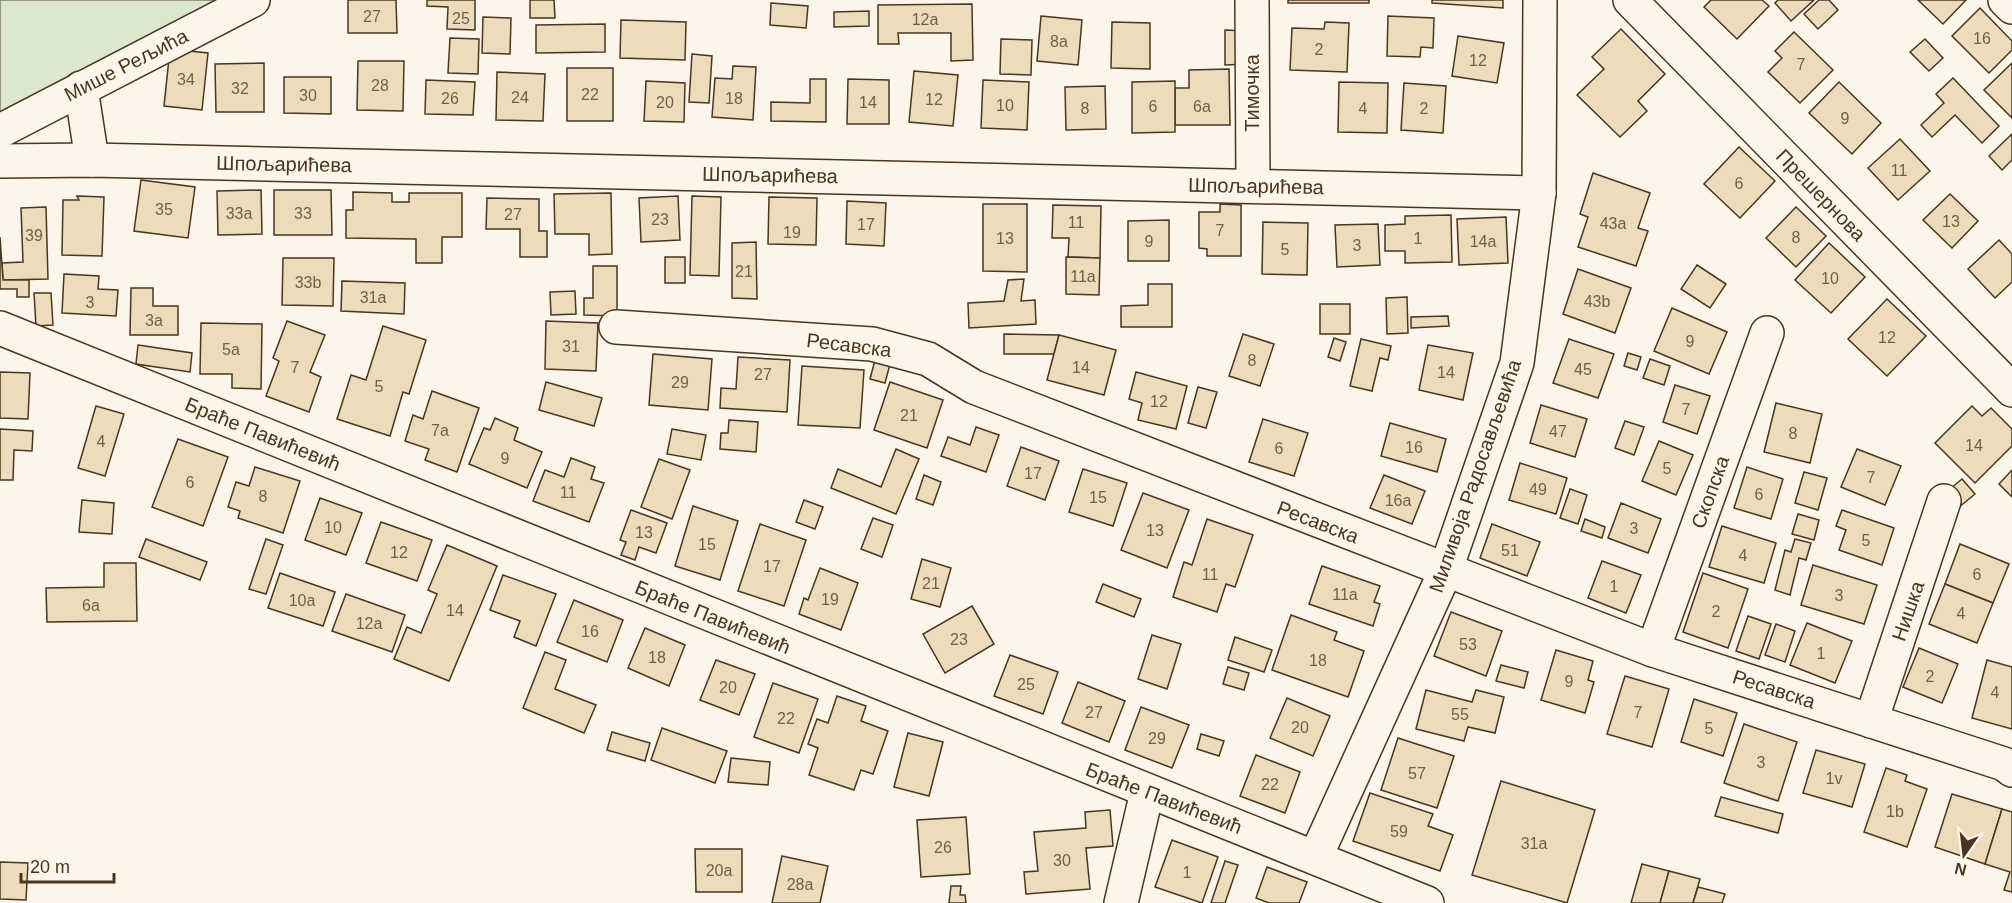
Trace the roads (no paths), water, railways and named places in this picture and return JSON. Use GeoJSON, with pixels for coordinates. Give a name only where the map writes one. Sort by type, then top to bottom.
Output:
{"type":"FeatureCollection","features":[{"type":"Feature","properties":{"kind":"street","name":"Мише Рељића"},"geometry":{"type":"LineString","coordinates":[[0,131],[253,0]]}},
{"type":"Feature","properties":{"kind":"street","name":"Тимочка"},"geometry":{"type":"LineString","coordinates":[[1252,0],[1253,186]]}},
{"type":"Feature","properties":{"kind":"street","name":"Миливоја Радосављевића"},"geometry":{"type":"LineString","coordinates":[[1316,856],[1445,572],[1517,363],[1539,193],[1540,0]]}},
{"type":"Feature","properties":{"kind":"street","name":"Прешернова"},"geometry":{"type":"LineString","coordinates":[[1630,0],[2012,390]]}},
{"type":"Feature","properties":{"kind":"street"},"geometry":{"type":"LineString","coordinates":[[2005,0],[2012,7]]}},
{"type":"Feature","properties":{"kind":"street"},"geometry":{"type":"LineString","coordinates":[[81,88],[92,160]]}},
{"type":"Feature","properties":{"kind":"street","name":"Шпољарићева"},"geometry":{"type":"LineString","coordinates":[[0,161],[92,160],[1539,193]]}},
{"type":"Feature","properties":{"kind":"street","name":"Ресавска"},"geometry":{"type":"LineString","coordinates":[[616,327],[872,344],[928,359],[974,387],[1445,572],[1653,650],[2004,764],[2012,770]]}},
{"type":"Feature","properties":{"kind":"street","name":"Браће Павићевић"},"geometry":{"type":"LineString","coordinates":[[0,328],[1147,792],[1316,856],[1427,903]]}},
{"type":"Feature","properties":{"kind":"street","name":"Скопска"},"geometry":{"type":"LineString","coordinates":[[1653,650],[1767,333]]}},
{"type":"Feature","properties":{"kind":"street","name":"Нишка"},"geometry":{"type":"LineString","coordinates":[[1871,721],[1944,501]]}},
{"type":"Feature","properties":{"kind":"street"},"geometry":{"type":"LineString","coordinates":[[1121,903],[1147,792]]}}]}
